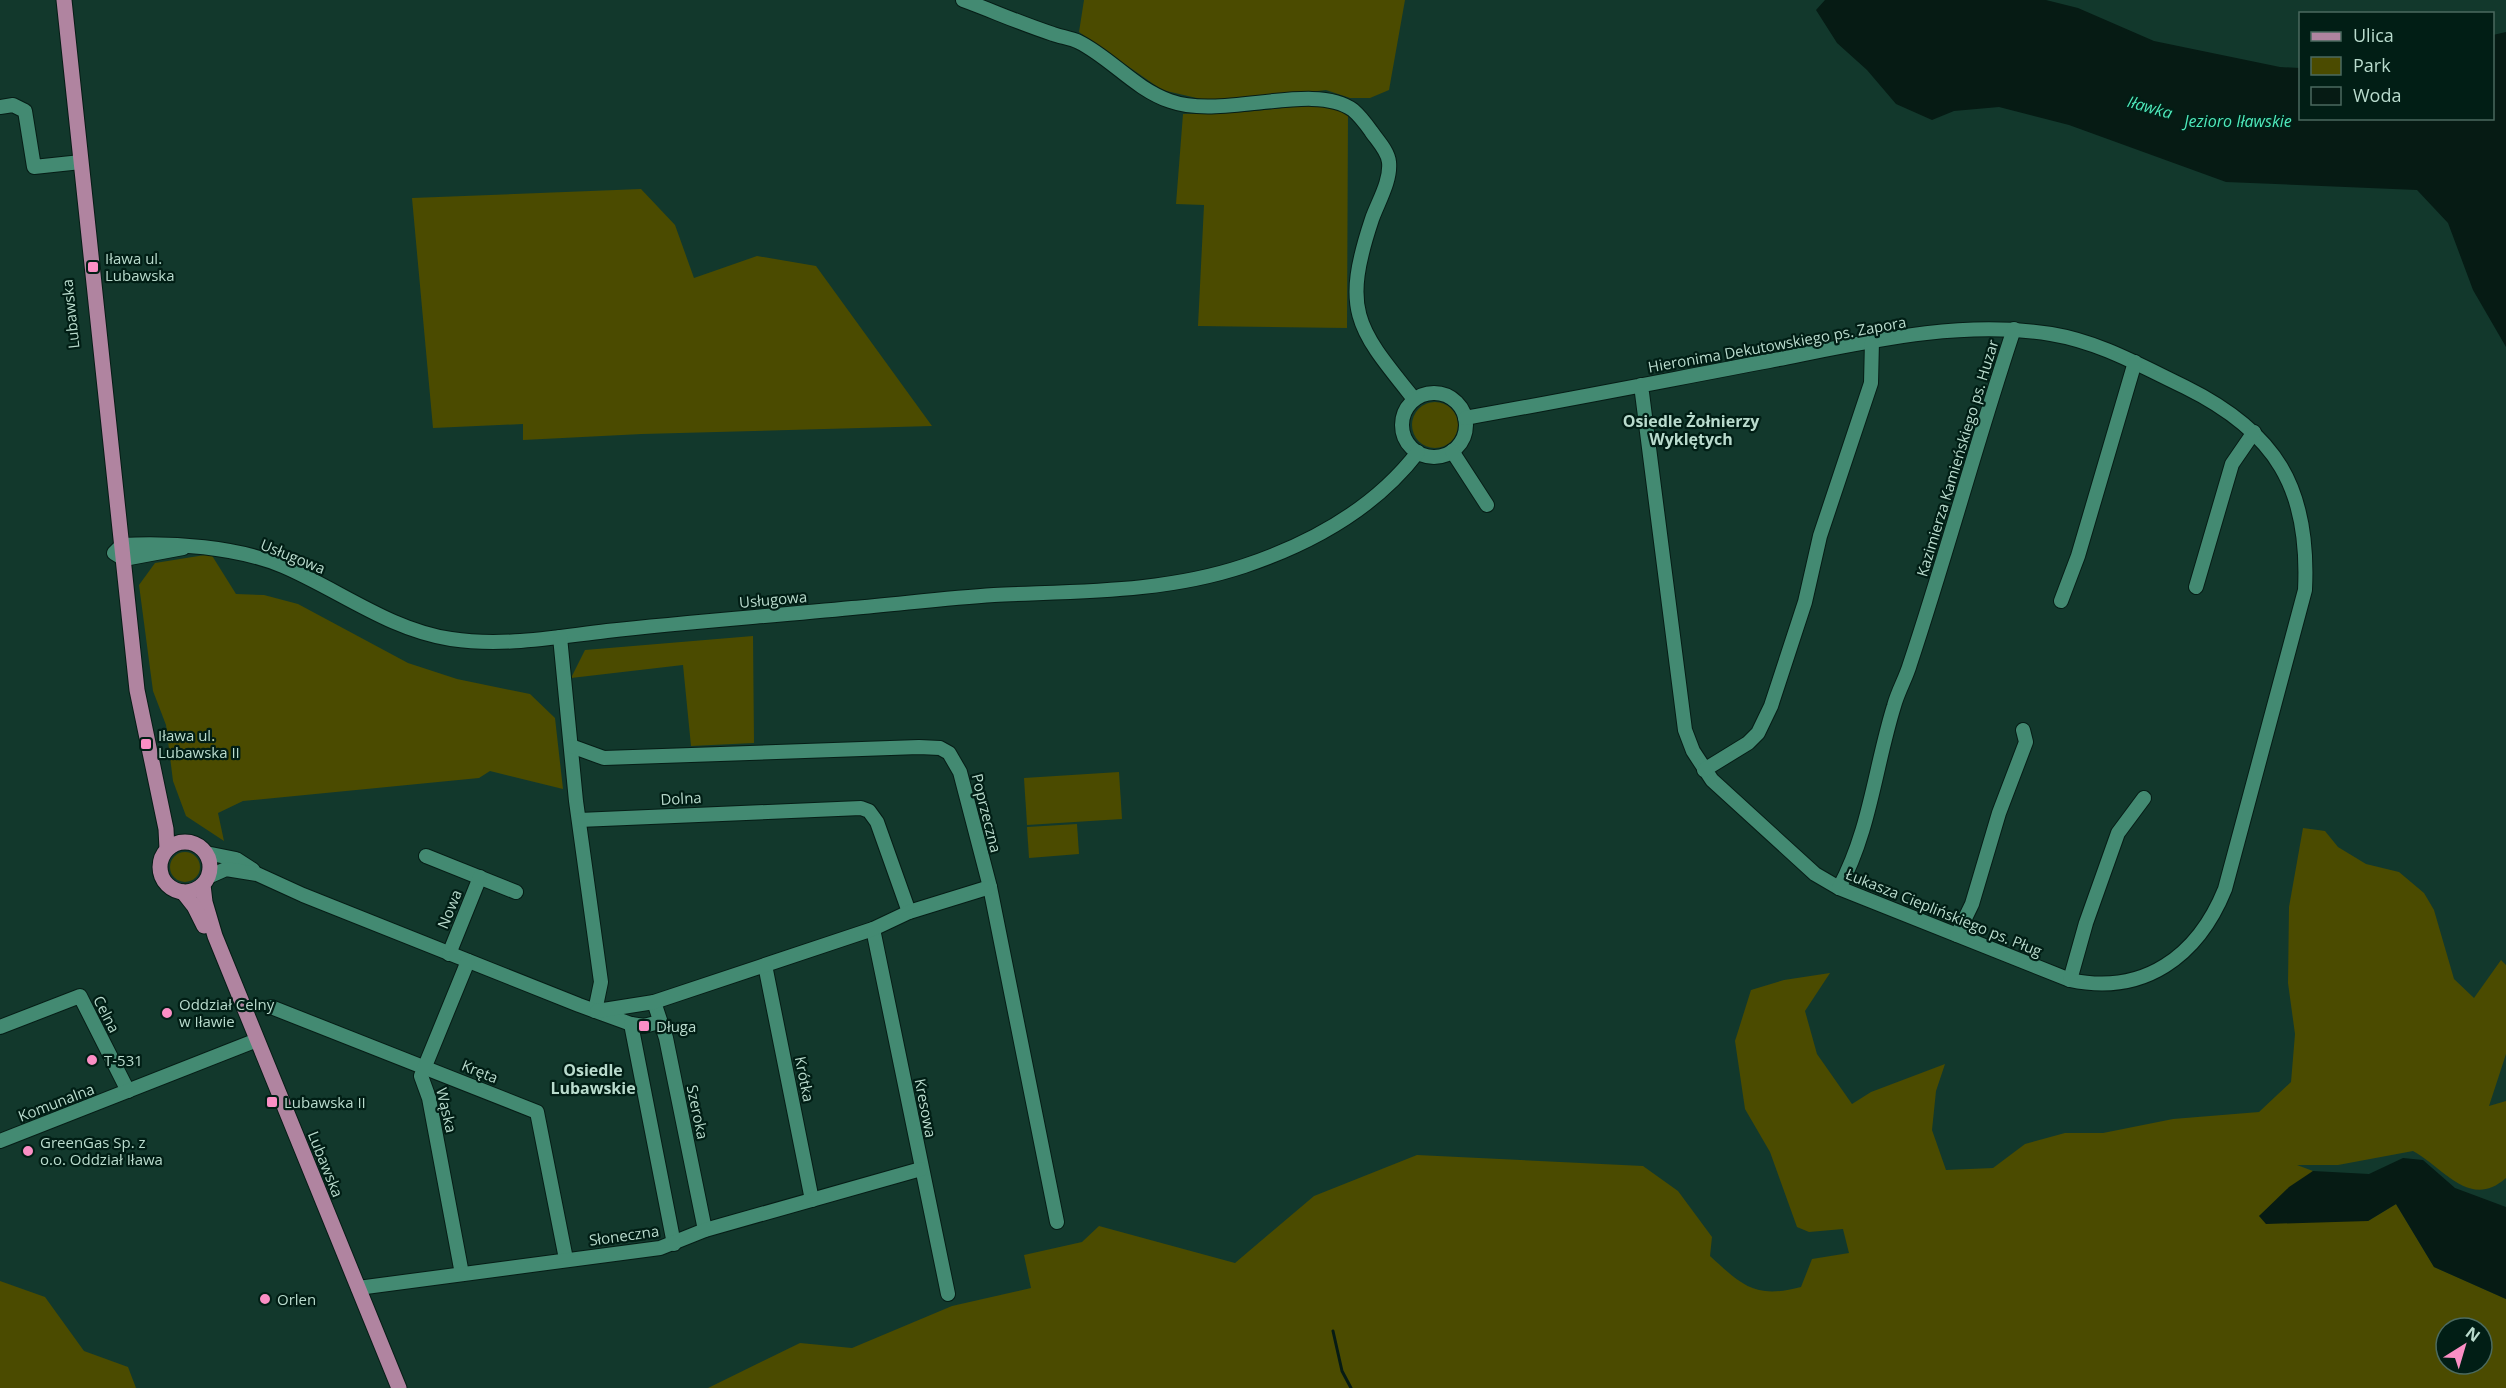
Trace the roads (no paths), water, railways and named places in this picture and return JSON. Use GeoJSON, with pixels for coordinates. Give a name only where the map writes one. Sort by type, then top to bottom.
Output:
{"type":"FeatureCollection","features":[{"type":"Feature","properties":{"kind":"main road","name":"Lubawska"},"geometry":{"type":"LineString","coordinates":[[54,0],[76,163],[137,690],[166,829],[167,849]]}},
{"type":"Feature","properties":{"kind":"main road","name":"Lubawska"},"geometry":{"type":"LineString","coordinates":[[64,0],[76,163]]}},
{"type":"Feature","properties":{"kind":"main road","name":"Lubawska"},"geometry":{"type":"LineString","coordinates":[[157,786],[175,826],[189,842]]}},
{"type":"Feature","properties":{"kind":"main road"},"geometry":{"type":"LineString","coordinates":[[189,842],[206,853],[210,865],[206,881],[194,891],[183,892],[170,888],[161,876],[160,862],[167,849],[177,843],[189,842]]}},
{"type":"Feature","properties":{"kind":"main road","name":"Lubawska"},"geometry":{"type":"LineString","coordinates":[[206,881],[205,902],[253,1042],[399,1388]]}},
{"type":"Feature","properties":{"kind":"main road","name":"Lubawska"},"geometry":{"type":"LineString","coordinates":[[183,892],[194,906],[216,950],[344,1280],[389,1388]]}},
{"type":"Feature","properties":{"kind":"main road"},"geometry":{"type":"LineString","coordinates":[[344,1280],[350,1286],[358,1288]]}},
{"type":"Feature","properties":{"kind":"street"},"geometry":{"type":"LineString","coordinates":[[963,0],[1076,40],[1135,82],[1170,102],[1185,105],[1245,106],[1311,98],[1352,109],[1375,136],[1389,161],[1388,176],[1371,221],[1357,281],[1358,317],[1374,349],[1414,399]]}},
{"type":"Feature","properties":{"kind":"street"},"geometry":{"type":"LineString","coordinates":[[0,106],[13,105],[26,111],[34,167],[76,163]]}},
{"type":"Feature","properties":{"kind":"street","name":"Hieronima Dekutowskiego ps. Zapora"},"geometry":{"type":"LineString","coordinates":[[1465,418],[1872,341],[1951,331],[2014,329],[2095,344],[2221,406],[2254,432],[2274,455],[2288,479],[2298,503],[2307,550],[2302,601],[2274,702]]}},
{"type":"Feature","properties":{"kind":"street","name":"Kazimierza Kamieńskiego ps. Huzar"},"geometry":{"type":"LineString","coordinates":[[1839,888],[1851,866],[1861,837],[1894,706],[1910,666],[1977,442],[2014,329]]}},
{"type":"Feature","properties":{"kind":"street"},"geometry":{"type":"LineString","coordinates":[[1704,770],[1748,743],[1758,733],[1784,671],[1805,603],[1820,536],[1871,383],[1872,341]]}},
{"type":"Feature","properties":{"kind":"street"},"geometry":{"type":"LineString","coordinates":[[2061,601],[2078,556],[2135,362]]}},
{"type":"Feature","properties":{"kind":"street","name":"Łukasza Cieplińskiego ps. Pług"},"geometry":{"type":"LineString","coordinates":[[1641,385],[1685,730],[1693,751],[1704,770],[1815,874],[1839,888],[2070,980],[2101,984],[2141,977],[2172,963],[2192,946],[2205,929],[2225,889],[2274,702]]}},
{"type":"Feature","properties":{"kind":"street"},"geometry":{"type":"LineString","coordinates":[[1426,393],[1442,393],[1455,400],[1465,418],[1466,428],[1461,443],[1452,451],[1434,457],[1418,452],[1408,443],[1402,429],[1404,413],[1414,399],[1426,393]]}},
{"type":"Feature","properties":{"kind":"street"},"geometry":{"type":"LineString","coordinates":[[2196,587],[2232,464],[2254,432]]}},
{"type":"Feature","properties":{"kind":"street"},"geometry":{"type":"LineString","coordinates":[[1452,451],[1487,505]]}},
{"type":"Feature","properties":{"kind":"street","name":"Usługowa"},"geometry":{"type":"LineString","coordinates":[[120,552],[147,544],[236,552],[281,566],[388,619],[447,639],[514,643],[560,636],[990,595],[1155,586],[1207,576],[1245,566],[1308,540],[1383,492],[1418,452]]}},
{"type":"Feature","properties":{"kind":"street"},"geometry":{"type":"LineString","coordinates":[[560,636],[579,820],[601,982],[595,1011]]}},
{"type":"Feature","properties":{"kind":"street"},"geometry":{"type":"LineString","coordinates":[[1957,935],[1972,904],[1999,813],[2026,742],[2023,730]]}},
{"type":"Feature","properties":{"kind":"street","name":"Poprzeczna"},"geometry":{"type":"LineString","coordinates":[[571,746],[604,758],[940,748],[955,759],[990,887],[1057,1222]]}},
{"type":"Feature","properties":{"kind":"street"},"geometry":{"type":"LineString","coordinates":[[2070,980],[2086,923],[2118,833],[2144,798]]}},
{"type":"Feature","properties":{"kind":"street","name":"Dolna"},"geometry":{"type":"LineString","coordinates":[[579,820],[861,808],[869,811],[877,822],[909,912]]}},
{"type":"Feature","properties":{"kind":"street"},"geometry":{"type":"LineString","coordinates":[[206,853],[236,859],[257,874],[595,1011],[631,1024],[644,1026],[659,1022]]}},
{"type":"Feature","properties":{"kind":"street","name":"Nowa"},"geometry":{"type":"LineString","coordinates":[[426,856],[516,892]]}},
{"type":"Feature","properties":{"kind":"street"},"geometry":{"type":"LineString","coordinates":[[206,881],[226,869],[257,874]]}},
{"type":"Feature","properties":{"kind":"street","name":"Nowa"},"geometry":{"type":"LineString","coordinates":[[450,954],[480,878]]}},
{"type":"Feature","properties":{"kind":"street"},"geometry":{"type":"LineString","coordinates":[[595,1011],[654,1002],[873,929],[909,912],[990,887]]}},
{"type":"Feature","properties":{"kind":"street","name":"Kresowa"},"geometry":{"type":"LineString","coordinates":[[873,929],[948,1294]]}},
{"type":"Feature","properties":{"kind":"street"},"geometry":{"type":"LineString","coordinates":[[423,1066],[468,961]]}},
{"type":"Feature","properties":{"kind":"street","name":"Krótka"},"geometry":{"type":"LineString","coordinates":[[765,965],[812,1200]]}},
{"type":"Feature","properties":{"kind":"street","name":"Celna"},"geometry":{"type":"LineString","coordinates":[[0,1027],[80,996],[128,1091]]}},
{"type":"Feature","properties":{"kind":"street","name":"Szeroka"},"geometry":{"type":"LineString","coordinates":[[654,1002],[666,1038],[705,1230]]}},
{"type":"Feature","properties":{"kind":"street","name":"Kręta"},"geometry":{"type":"LineString","coordinates":[[271,1007],[537,1112],[566,1259]]}},
{"type":"Feature","properties":{"kind":"street"},"geometry":{"type":"LineString","coordinates":[[631,1024],[674,1244]]}},
{"type":"Feature","properties":{"kind":"street","name":"Komunalna"},"geometry":{"type":"LineString","coordinates":[[0,1141],[253,1042]]}},
{"type":"Feature","properties":{"kind":"street","name":"Wąska"},"geometry":{"type":"LineString","coordinates":[[423,1066],[421,1076],[429,1098],[462,1274]]}},
{"type":"Feature","properties":{"kind":"street","name":"Słoneczna"},"geometry":{"type":"LineString","coordinates":[[358,1288],[660,1248],[705,1230],[921,1169]]}},
{"type":"Feature","properties":{"kind":"water","name":"Jezioro Iławskie"},"geometry":{"type":"Polygon","coordinates":[[[1825,0],[2046,0],[2078,8],[2154,41],[2280,67],[2299,68],[2299,120],[2494,120],[2494,35],[2506,32],[2506,347],[2473,290],[2448,223],[2417,190],[2226,182],[2069,125],[1999,107],[1954,111],[1932,120],[1896,104],[1867,70],[1837,43],[1816,10],[1825,0]]]}},
{"type":"Feature","properties":{"kind":"water"},"geometry":{"type":"Polygon","coordinates":[[[2403,1158],[2423,1160],[2455,1188],[2506,1207],[2506,1299],[2434,1267],[2396,1204],[2368,1221],[2266,1224],[2259,1216],[2289,1187],[2313,1171],[2369,1174],[2403,1158]]]}},
{"type":"Feature","properties":{"kind":"waterway"},"geometry":{"type":"LineString","coordinates":[[1333,1331],[1342,1371],[1351,1388]]}},
{"type":"Feature","properties":{"kind":"place","name":"Iława ul. Lubawska"},"geometry":{"type":"Point","coordinates":[93,267]}},
{"type":"Feature","properties":{"kind":"place","name":"Iława ul. Lubawska II"},"geometry":{"type":"Point","coordinates":[146,744]}},
{"type":"Feature","properties":{"kind":"place","name":"Oddział Celny w Iławie"},"geometry":{"type":"Point","coordinates":[167,1013]}},
{"type":"Feature","properties":{"kind":"place","name":"Długa"},"geometry":{"type":"Point","coordinates":[644,1026]}},
{"type":"Feature","properties":{"kind":"place","name":"T-531"},"geometry":{"type":"Point","coordinates":[92,1060]}},
{"type":"Feature","properties":{"kind":"place","name":"Lubawska II"},"geometry":{"type":"Point","coordinates":[272,1102]}},
{"type":"Feature","properties":{"kind":"place","name":"GreenGas Sp. z o.o. Oddział Iława"},"geometry":{"type":"Point","coordinates":[28,1151]}},
{"type":"Feature","properties":{"kind":"place","name":"Orlen"},"geometry":{"type":"Point","coordinates":[265,1299]}},
{"type":"Feature","properties":{"kind":"district","name":"Osiedle Żołnierzy Wyklętych"},"geometry":{"type":"Point","coordinates":[1691,430]}},
{"type":"Feature","properties":{"kind":"district","name":"Osiedle Lubawskie"},"geometry":{"type":"Point","coordinates":[593,1079]}},
{"type":"Feature","properties":{"kind":"water label","name":"Iławka"},"geometry":{"type":"Point","coordinates":[2150,107]}}]}
